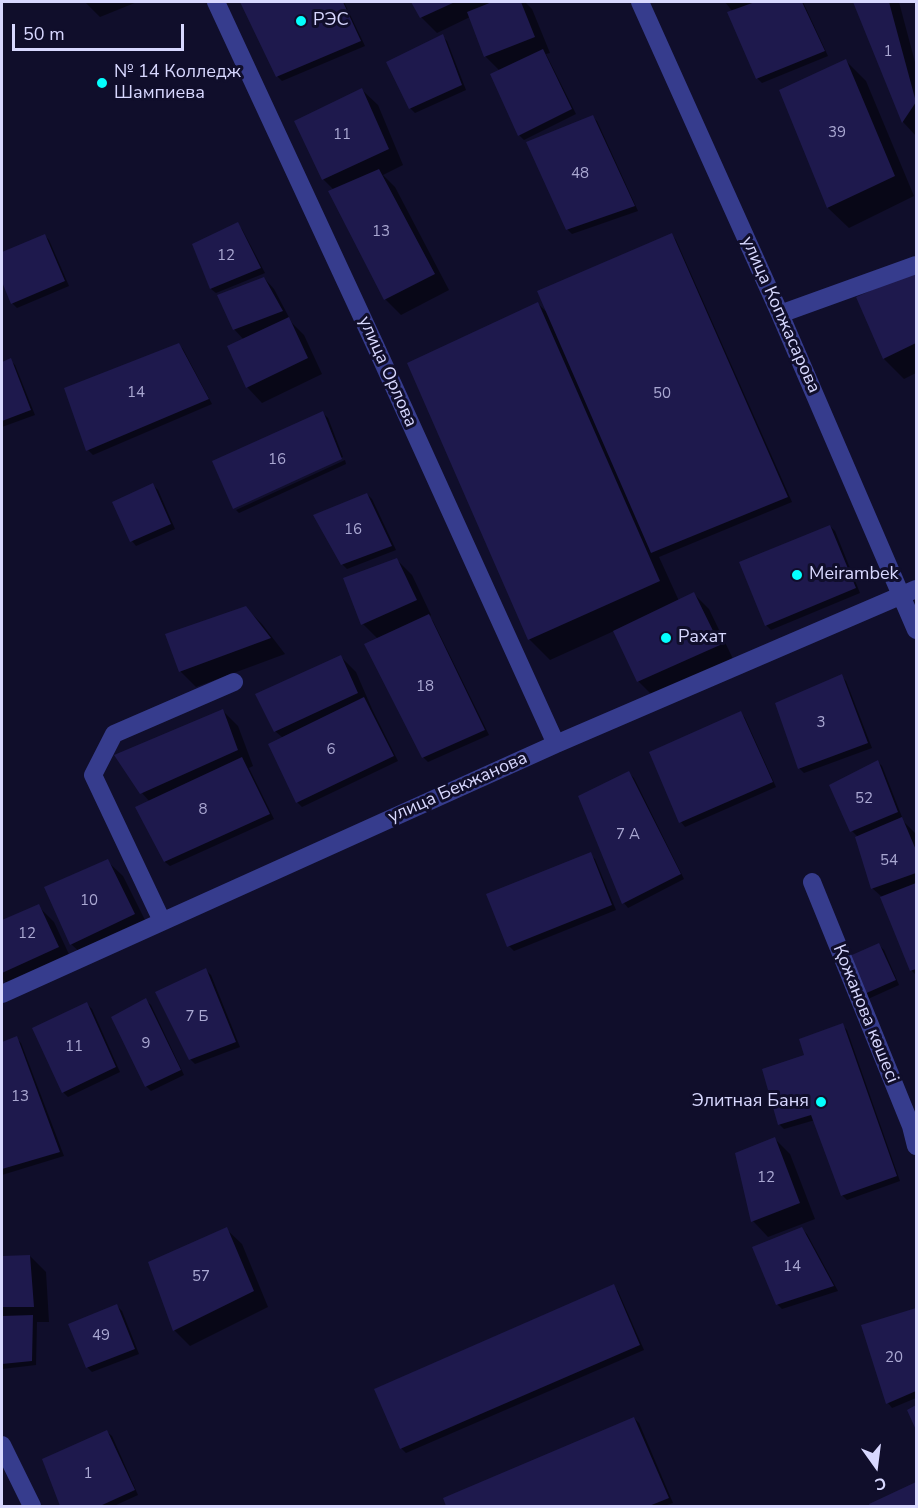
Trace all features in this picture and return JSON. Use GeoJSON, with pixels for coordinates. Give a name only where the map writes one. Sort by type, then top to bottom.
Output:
{"type":"FeatureCollection","features":[{"type":"Feature","properties":{"kind":"street","name":"улица Орлова"},"geometry":{"type":"LineString","coordinates":[[216,2],[375,345],[555,744]]}},
{"type":"Feature","properties":{"kind":"street","name":"улица Копжасарова"},"geometry":{"type":"LineString","coordinates":[[640,2],[780,314],[909,592],[916,630]]}},
{"type":"Feature","properties":{"kind":"street"},"geometry":{"type":"LineString","coordinates":[[780,314],[916,265]]}},
{"type":"Feature","properties":{"kind":"street","name":"улица Бекжанова"},"geometry":{"type":"LineString","coordinates":[[2,994],[555,744],[909,592]]}},
{"type":"Feature","properties":{"kind":"street"},"geometry":{"type":"LineString","coordinates":[[162,921],[93,775],[114,734],[234,682]]}},
{"type":"Feature","properties":{"kind":"street","name":"Қожанова көшесі"},"geometry":{"type":"LineString","coordinates":[[812,882],[911,1126],[916,1146]]}},
{"type":"Feature","properties":{"kind":"street"},"geometry":{"type":"LineString","coordinates":[[2,1445],[32,1506]]}},
{"type":"Feature","properties":{"kind":"building","name":"РЭС"},"geometry":{"type":"Polygon","coordinates":[[[240,2],[343,2],[361,41],[276,77],[240,2]]]}},
{"type":"Feature","properties":{"kind":"building"},"geometry":{"type":"Polygon","coordinates":[[[411,2],[455,2],[420,18],[411,2]]]}},
{"type":"Feature","properties":{"kind":"building"},"geometry":{"type":"Polygon","coordinates":[[[492,2],[521,2],[535,37],[484,57],[467,12],[492,2]]]}},
{"type":"Feature","properties":{"kind":"building"},"geometry":{"type":"Polygon","coordinates":[[[755,2],[802,2],[825,51],[756,79],[727,12],[755,2]]]}},
{"type":"Feature","properties":{"kind":"building"},"geometry":{"type":"Polygon","coordinates":[[[853,2],[889,2],[916,102],[902,123],[853,2]]]}},
{"type":"Feature","properties":{"kind":"building"},"geometry":{"type":"Polygon","coordinates":[[[443,34],[462,85],[409,109],[386,62],[443,34]]]}},
{"type":"Feature","properties":{"kind":"building"},"geometry":{"type":"Polygon","coordinates":[[[543,49],[572,109],[518,136],[490,74],[543,49]]]}},
{"type":"Feature","properties":{"kind":"building"},"geometry":{"type":"Polygon","coordinates":[[[846,59],[895,176],[827,208],[779,90],[846,59]]]}},
{"type":"Feature","properties":{"kind":"building"},"geometry":{"type":"Polygon","coordinates":[[[362,88],[389,149],[322,180],[294,121],[362,88]]]}},
{"type":"Feature","properties":{"kind":"building"},"geometry":{"type":"Polygon","coordinates":[[[593,115],[635,206],[566,230],[526,142],[593,115]]]}},
{"type":"Feature","properties":{"kind":"building"},"geometry":{"type":"Polygon","coordinates":[[[379,169],[435,274],[384,300],[328,191],[379,169]]]}},
{"type":"Feature","properties":{"kind":"building"},"geometry":{"type":"Polygon","coordinates":[[[238,222],[261,268],[210,289],[192,244],[238,222]]]}},
{"type":"Feature","properties":{"kind":"building"},"geometry":{"type":"Polygon","coordinates":[[[672,233],[788,497],[651,553],[537,291],[672,233]]]}},
{"type":"Feature","properties":{"kind":"building"},"geometry":{"type":"Polygon","coordinates":[[[45,234],[65,281],[11,304],[2,282],[2,252],[45,234]]]}},
{"type":"Feature","properties":{"kind":"building"},"geometry":{"type":"Polygon","coordinates":[[[916,271],[916,343],[883,359],[856,297],[916,271]]]}},
{"type":"Feature","properties":{"kind":"building"},"geometry":{"type":"Polygon","coordinates":[[[264,277],[283,311],[233,330],[217,295],[264,277]]]}},
{"type":"Feature","properties":{"kind":"building"},"geometry":{"type":"Polygon","coordinates":[[[538,302],[660,581],[528,640],[407,363],[538,302]]]}},
{"type":"Feature","properties":{"kind":"building"},"geometry":{"type":"Polygon","coordinates":[[[289,317],[308,358],[246,388],[227,346],[289,317]]]}},
{"type":"Feature","properties":{"kind":"building"},"geometry":{"type":"Polygon","coordinates":[[[179,343],[209,399],[86,451],[64,388],[179,343]]]}},
{"type":"Feature","properties":{"kind":"building"},"geometry":{"type":"Polygon","coordinates":[[[11,358],[31,410],[2,421],[2,362],[11,358]]]}},
{"type":"Feature","properties":{"kind":"building"},"geometry":{"type":"Polygon","coordinates":[[[323,411],[342,459],[233,509],[212,461],[323,411]]]}},
{"type":"Feature","properties":{"kind":"building"},"geometry":{"type":"Polygon","coordinates":[[[153,483],[171,524],[130,542],[112,502],[153,483]]]}},
{"type":"Feature","properties":{"kind":"building"},"geometry":{"type":"Polygon","coordinates":[[[367,493],[392,546],[341,565],[313,515],[367,493]]]}},
{"type":"Feature","properties":{"kind":"building","name":"Meirambek"},"geometry":{"type":"Polygon","coordinates":[[[830,525],[856,588],[765,626],[739,562],[830,525]]]}},
{"type":"Feature","properties":{"kind":"building"},"geometry":{"type":"Polygon","coordinates":[[[397,558],[417,600],[361,625],[343,578],[397,558]]]}},
{"type":"Feature","properties":{"kind":"building","name":"Рахат"},"geometry":{"type":"Polygon","coordinates":[[[694,592],[720,645],[637,682],[613,631],[694,592]]]}},
{"type":"Feature","properties":{"kind":"building"},"geometry":{"type":"Polygon","coordinates":[[[246,606],[271,638],[179,672],[165,634],[246,606]]]}},
{"type":"Feature","properties":{"kind":"building"},"geometry":{"type":"Polygon","coordinates":[[[429,614],[485,730],[422,758],[364,644],[429,614]]]}},
{"type":"Feature","properties":{"kind":"building"},"geometry":{"type":"Polygon","coordinates":[[[341,655],[358,693],[274,732],[255,694],[341,655]]]}},
{"type":"Feature","properties":{"kind":"building"},"geometry":{"type":"Polygon","coordinates":[[[842,674],[868,743],[798,769],[775,703],[842,674]]]}},
{"type":"Feature","properties":{"kind":"building"},"geometry":{"type":"Polygon","coordinates":[[[364,697],[394,756],[296,803],[268,744],[364,697]]]}},
{"type":"Feature","properties":{"kind":"building"},"geometry":{"type":"Polygon","coordinates":[[[223,709],[238,750],[140,794],[114,755],[223,709]]]}},
{"type":"Feature","properties":{"kind":"building"},"geometry":{"type":"Polygon","coordinates":[[[741,711],[773,782],[679,823],[649,752],[741,711]]]}},
{"type":"Feature","properties":{"kind":"building"},"geometry":{"type":"Polygon","coordinates":[[[242,757],[270,814],[164,862],[135,807],[242,757]]]}},
{"type":"Feature","properties":{"kind":"building"},"geometry":{"type":"Polygon","coordinates":[[[878,760],[898,812],[850,832],[829,785],[878,760]]]}},
{"type":"Feature","properties":{"kind":"building"},"geometry":{"type":"Polygon","coordinates":[[[629,771],[681,874],[622,904],[578,796],[629,771]]]}},
{"type":"Feature","properties":{"kind":"building"},"geometry":{"type":"Polygon","coordinates":[[[902,817],[916,850],[916,873],[871,889],[855,837],[902,817]]]}},
{"type":"Feature","properties":{"kind":"building"},"geometry":{"type":"Polygon","coordinates":[[[591,852],[612,905],[507,947],[486,894],[591,852]]]}},
{"type":"Feature","properties":{"kind":"building"},"geometry":{"type":"Polygon","coordinates":[[[108,859],[135,914],[70,945],[44,887],[108,859]]]}},
{"type":"Feature","properties":{"kind":"building"},"geometry":{"type":"Polygon","coordinates":[[[916,883],[916,969],[910,971],[880,897],[916,883]]]}},
{"type":"Feature","properties":{"kind":"building"},"geometry":{"type":"Polygon","coordinates":[[[39,904],[59,947],[2,973],[2,920],[39,904]]]}},
{"type":"Feature","properties":{"kind":"building"},"geometry":{"type":"Polygon","coordinates":[[[879,943],[896,980],[862,995],[845,958],[879,943]]]}},
{"type":"Feature","properties":{"kind":"building"},"geometry":{"type":"Polygon","coordinates":[[[206,968],[236,1042],[189,1060],[155,992],[206,968]]]}},
{"type":"Feature","properties":{"kind":"building"},"geometry":{"type":"Polygon","coordinates":[[[146,998],[181,1070],[145,1087],[111,1017],[146,998]]]}},
{"type":"Feature","properties":{"kind":"building"},"geometry":{"type":"Polygon","coordinates":[[[87,1002],[116,1067],[62,1093],[32,1028],[87,1002]]]}},
{"type":"Feature","properties":{"kind":"building","name":"Элитная Баня"},"geometry":{"type":"Polygon","coordinates":[[[843,1023],[897,1176],[841,1196],[811,1115],[778,1125],[762,1069],[804,1055],[799,1039],[843,1023]]]}},
{"type":"Feature","properties":{"kind":"building"},"geometry":{"type":"Polygon","coordinates":[[[17,1036],[60,1152],[2,1169],[2,1042],[17,1036]]]}},
{"type":"Feature","properties":{"kind":"building"},"geometry":{"type":"Polygon","coordinates":[[[775,1137],[800,1203],[751,1222],[735,1153],[775,1137]]]}},
{"type":"Feature","properties":{"kind":"building"},"geometry":{"type":"Polygon","coordinates":[[[227,1227],[254,1291],[173,1331],[148,1262],[227,1227]]]}},
{"type":"Feature","properties":{"kind":"building"},"geometry":{"type":"Polygon","coordinates":[[[802,1227],[834,1286],[776,1305],[752,1247],[802,1227]]]}},
{"type":"Feature","properties":{"kind":"building"},"geometry":{"type":"Polygon","coordinates":[[[30,1255],[34,1307],[2,1307],[2,1256],[30,1255]]]}},
{"type":"Feature","properties":{"kind":"building"},"geometry":{"type":"Polygon","coordinates":[[[614,1284],[640,1345],[400,1449],[374,1389],[614,1284]]]}},
{"type":"Feature","properties":{"kind":"building"},"geometry":{"type":"Polygon","coordinates":[[[117,1304],[135,1349],[86,1368],[68,1324],[117,1304]]]}},
{"type":"Feature","properties":{"kind":"building"},"geometry":{"type":"Polygon","coordinates":[[[916,1308],[916,1391],[886,1404],[861,1325],[916,1308]]]}},
{"type":"Feature","properties":{"kind":"building"},"geometry":{"type":"Polygon","coordinates":[[[33,1315],[32,1361],[2,1364],[2,1316],[33,1315]]]}},
{"type":"Feature","properties":{"kind":"building"},"geometry":{"type":"Polygon","coordinates":[[[916,1405],[916,1430],[907,1410],[916,1405]]]}},
{"type":"Feature","properties":{"kind":"building"},"geometry":{"type":"Polygon","coordinates":[[[634,1417],[669,1498],[649,1506],[446,1506],[443,1498],[634,1417]]]}},
{"type":"Feature","properties":{"kind":"building"},"geometry":{"type":"Polygon","coordinates":[[[107,1430],[135,1490],[100,1506],[60,1506],[42,1459],[107,1430]]]}},
{"type":"Feature","properties":{"kind":"building"},"geometry":{"type":"Polygon","coordinates":[[[916,1482],[916,1506],[870,1506],[869,1504],[916,1482]]]}},
{"type":"Feature","properties":{"kind":"place","name":"РЭС"},"geometry":{"type":"Point","coordinates":[301,21]}},
{"type":"Feature","properties":{"kind":"place","name":"№ 14 Колледж Шампиева"},"geometry":{"type":"Point","coordinates":[102,83]}},
{"type":"Feature","properties":{"kind":"place","name":"Meirambek"},"geometry":{"type":"Point","coordinates":[797,575]}},
{"type":"Feature","properties":{"kind":"place","name":"Рахат"},"geometry":{"type":"Point","coordinates":[666,638]}},
{"type":"Feature","properties":{"kind":"place","name":"Элитная Баня"},"geometry":{"type":"Point","coordinates":[821,1102]}}]}
